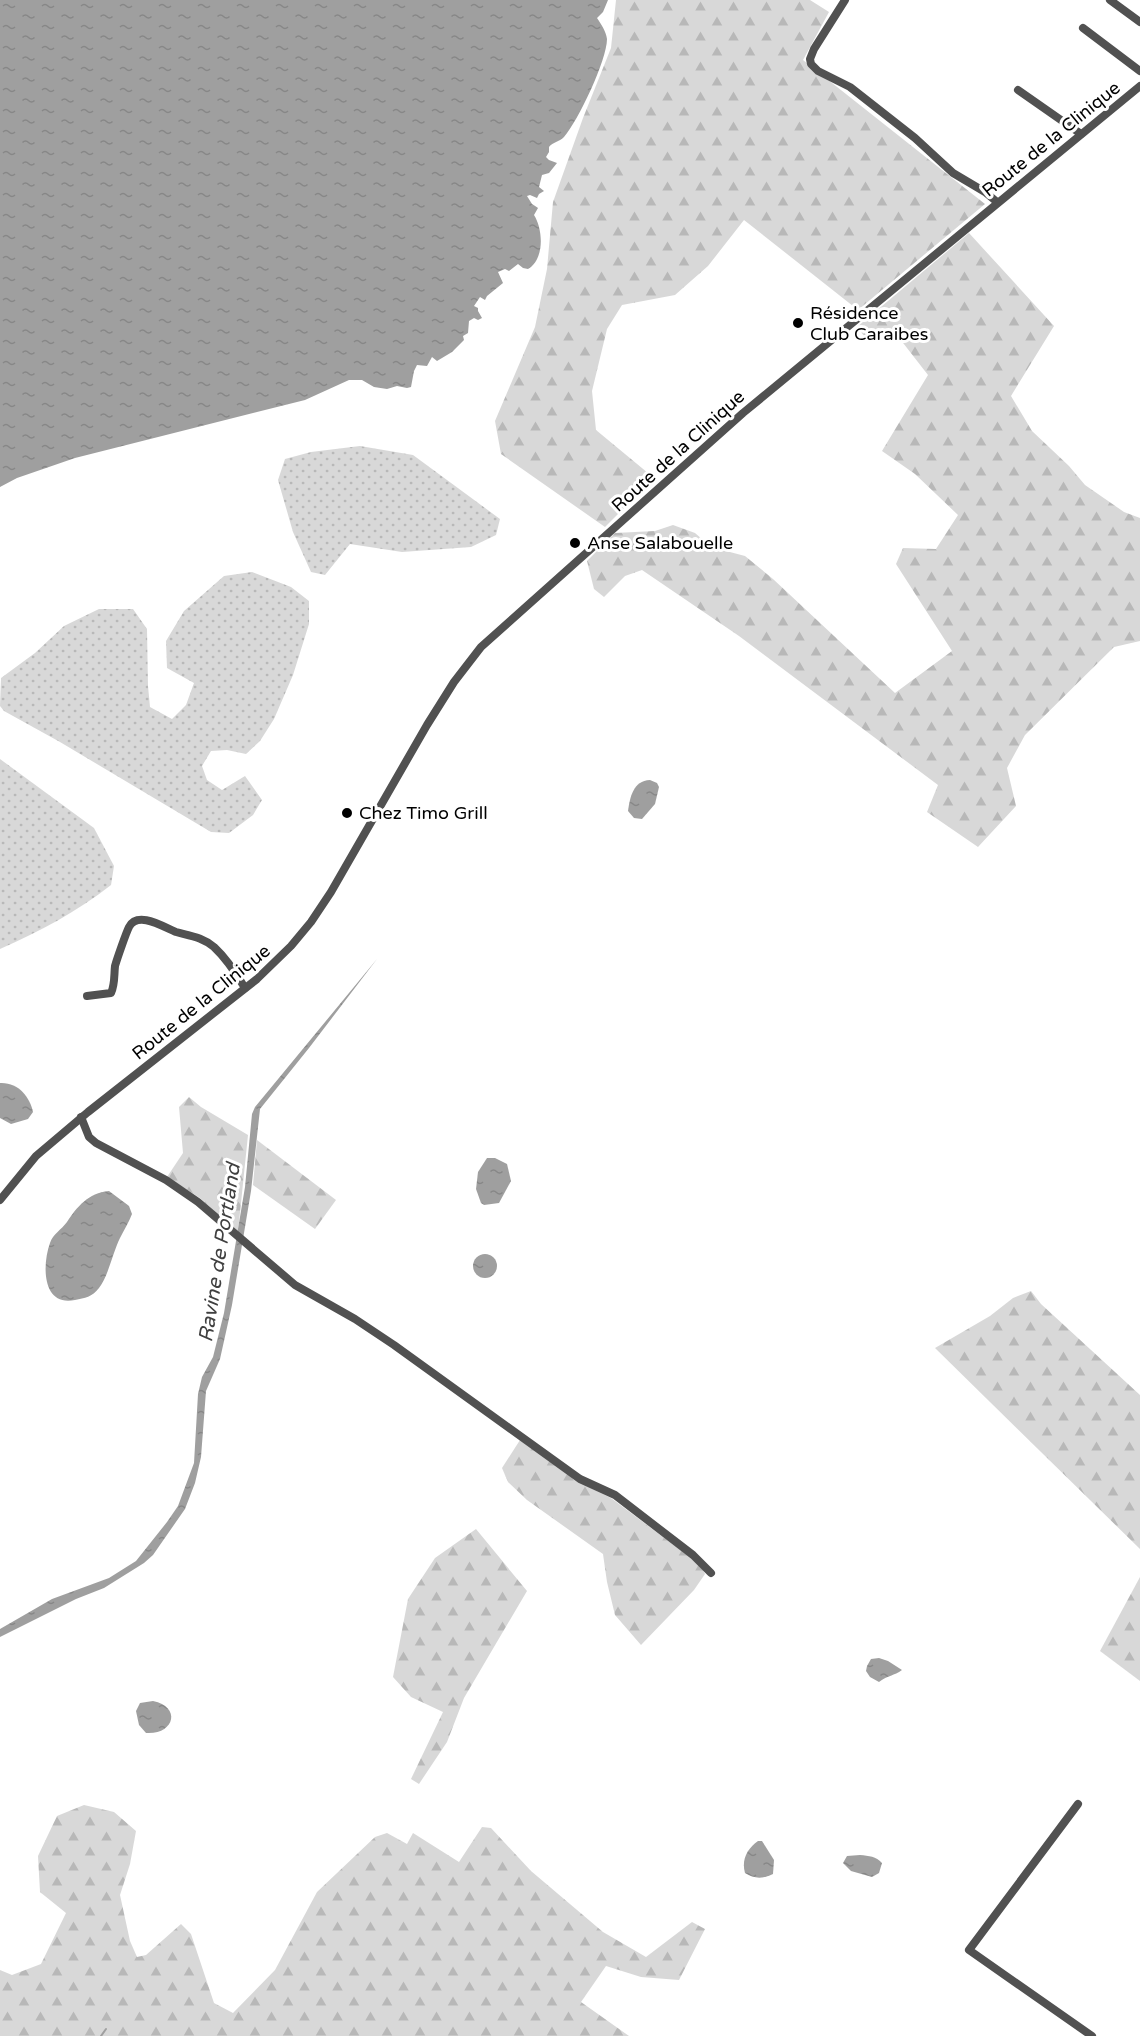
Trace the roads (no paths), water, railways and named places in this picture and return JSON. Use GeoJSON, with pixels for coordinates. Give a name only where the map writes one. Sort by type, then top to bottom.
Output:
{"type":"FeatureCollection","features":[{"type":"Feature","properties":{"kind":"street"},"geometry":{"type":"LineString","coordinates":[[845,0],[814,49],[810,59],[812,64],[818,71],[850,87],[915,138],[953,173],[997,202]]}},
{"type":"Feature","properties":{"kind":"street"},"geometry":{"type":"LineString","coordinates":[[1110,0],[1140,22]]}},
{"type":"Feature","properties":{"kind":"street"},"geometry":{"type":"LineString","coordinates":[[1083,28],[1140,71]]}},
{"type":"Feature","properties":{"kind":"street","name":"Route de la Clinique"},"geometry":{"type":"LineString","coordinates":[[0,1200],[36,1156],[81,1117],[246,988],[286,951],[318,912],[427,725],[454,682],[481,647],[743,413],[1140,86]]}},
{"type":"Feature","properties":{"kind":"street"},"geometry":{"type":"LineString","coordinates":[[1018,90],[1080,134]]}},
{"type":"Feature","properties":{"kind":"street"},"geometry":{"type":"LineString","coordinates":[[87,996],[111,993],[117,959],[129,927],[140,920],[154,922],[207,942],[220,953],[246,988]]}},
{"type":"Feature","properties":{"kind":"street"},"geometry":{"type":"LineString","coordinates":[[81,1117],[89,1137],[96,1143],[166,1180],[198,1202],[295,1285],[355,1319],[402,1350],[580,1479],[615,1495],[693,1555],[711,1573]]}},
{"type":"Feature","properties":{"kind":"street"},"geometry":{"type":"LineString","coordinates":[[1078,1804],[969,1950],[1092,2036]]}},
{"type":"Feature","properties":{"kind":"water"},"geometry":{"type":"Polygon","coordinates":[[[0,0],[608,0],[603,12],[597,18],[607,39],[597,75],[577,118],[564,137],[549,147],[546,157],[557,163],[549,173],[542,175],[539,187],[544,191],[537,198],[527,196],[538,208],[534,215],[541,236],[540,251],[534,264],[528,269],[518,264],[509,271],[505,269],[498,272],[503,283],[485,300],[480,297],[474,306],[478,308],[482,318],[469,321],[468,333],[463,336],[464,340],[452,352],[437,361],[432,357],[427,366],[417,365],[411,387],[397,386],[387,389],[374,387],[362,380],[349,380],[305,400],[75,458],[17,478],[0,487],[0,0]]]}},
{"type":"Feature","properties":{"kind":"water"},"geometry":{"type":"Polygon","coordinates":[[[650,780],[657,783],[659,787],[655,804],[642,819],[634,818],[628,811],[631,795],[640,783],[650,780]]]}},
{"type":"Feature","properties":{"kind":"water"},"geometry":{"type":"Polygon","coordinates":[[[377,959],[260,1109],[251,1191],[232,1305],[220,1359],[206,1391],[201,1457],[195,1483],[185,1509],[153,1555],[144,1563],[104,1588],[76,1599],[0,1637],[0,1629],[52,1599],[109,1578],[136,1561],[178,1506],[194,1463],[198,1394],[202,1377],[213,1357],[224,1313],[245,1187],[252,1114],[255,1107],[377,959]]]}},
{"type":"Feature","properties":{"kind":"water"},"geometry":{"type":"Polygon","coordinates":[[[0,1083],[18,1088],[26,1096],[33,1112],[28,1119],[11,1124],[0,1118],[0,1083]]]}},
{"type":"Feature","properties":{"kind":"water"},"geometry":{"type":"Polygon","coordinates":[[[487,1158],[495,1158],[507,1164],[511,1181],[499,1203],[484,1205],[476,1189],[478,1172],[487,1158]]]}},
{"type":"Feature","properties":{"kind":"water"},"geometry":{"type":"Polygon","coordinates":[[[109,1191],[129,1206],[132,1214],[117,1244],[105,1278],[96,1291],[88,1297],[64,1300],[56,1297],[50,1291],[46,1273],[47,1252],[51,1240],[84,1202],[95,1195],[109,1191]]]}},
{"type":"Feature","properties":{"kind":"water"},"geometry":{"type":"Polygon","coordinates":[[[485,1254],[494,1257],[497,1266],[494,1275],[485,1278],[476,1275],[473,1266],[476,1257],[485,1254]]]}},
{"type":"Feature","properties":{"kind":"water"},"geometry":{"type":"Polygon","coordinates":[[[879,1658],[902,1670],[879,1682],[870,1677],[866,1671],[871,1659],[879,1658]]]}},
{"type":"Feature","properties":{"kind":"water"},"geometry":{"type":"Polygon","coordinates":[[[153,1701],[168,1709],[171,1720],[163,1730],[146,1733],[139,1725],[136,1711],[140,1703],[153,1701]]]}},
{"type":"Feature","properties":{"kind":"water"},"geometry":{"type":"Polygon","coordinates":[[[758,1841],[762,1841],[774,1860],[773,1874],[755,1877],[745,1873],[746,1854],[758,1841]]]}},
{"type":"Feature","properties":{"kind":"water"},"geometry":{"type":"Polygon","coordinates":[[[860,1855],[880,1861],[882,1863],[879,1873],[872,1877],[851,1871],[843,1863],[847,1856],[860,1855]]]}},
{"type":"Feature","properties":{"kind":"waterway"},"geometry":{"type":"LineString","coordinates":[[101,2036],[106,2029]]}},
{"type":"Feature","properties":{"kind":"place","name":"Résidence Club Caraibes"},"geometry":{"type":"Point","coordinates":[798,323]}},
{"type":"Feature","properties":{"kind":"place","name":"Anse Salabouelle"},"geometry":{"type":"Point","coordinates":[575,543]}},
{"type":"Feature","properties":{"kind":"place","name":"Chez Timo Grill"},"geometry":{"type":"Point","coordinates":[347,813]}},
{"type":"Feature","properties":{"kind":"water label","name":"Ravine de Portland"},"geometry":{"type":"Point","coordinates":[220,1253]}}]}
